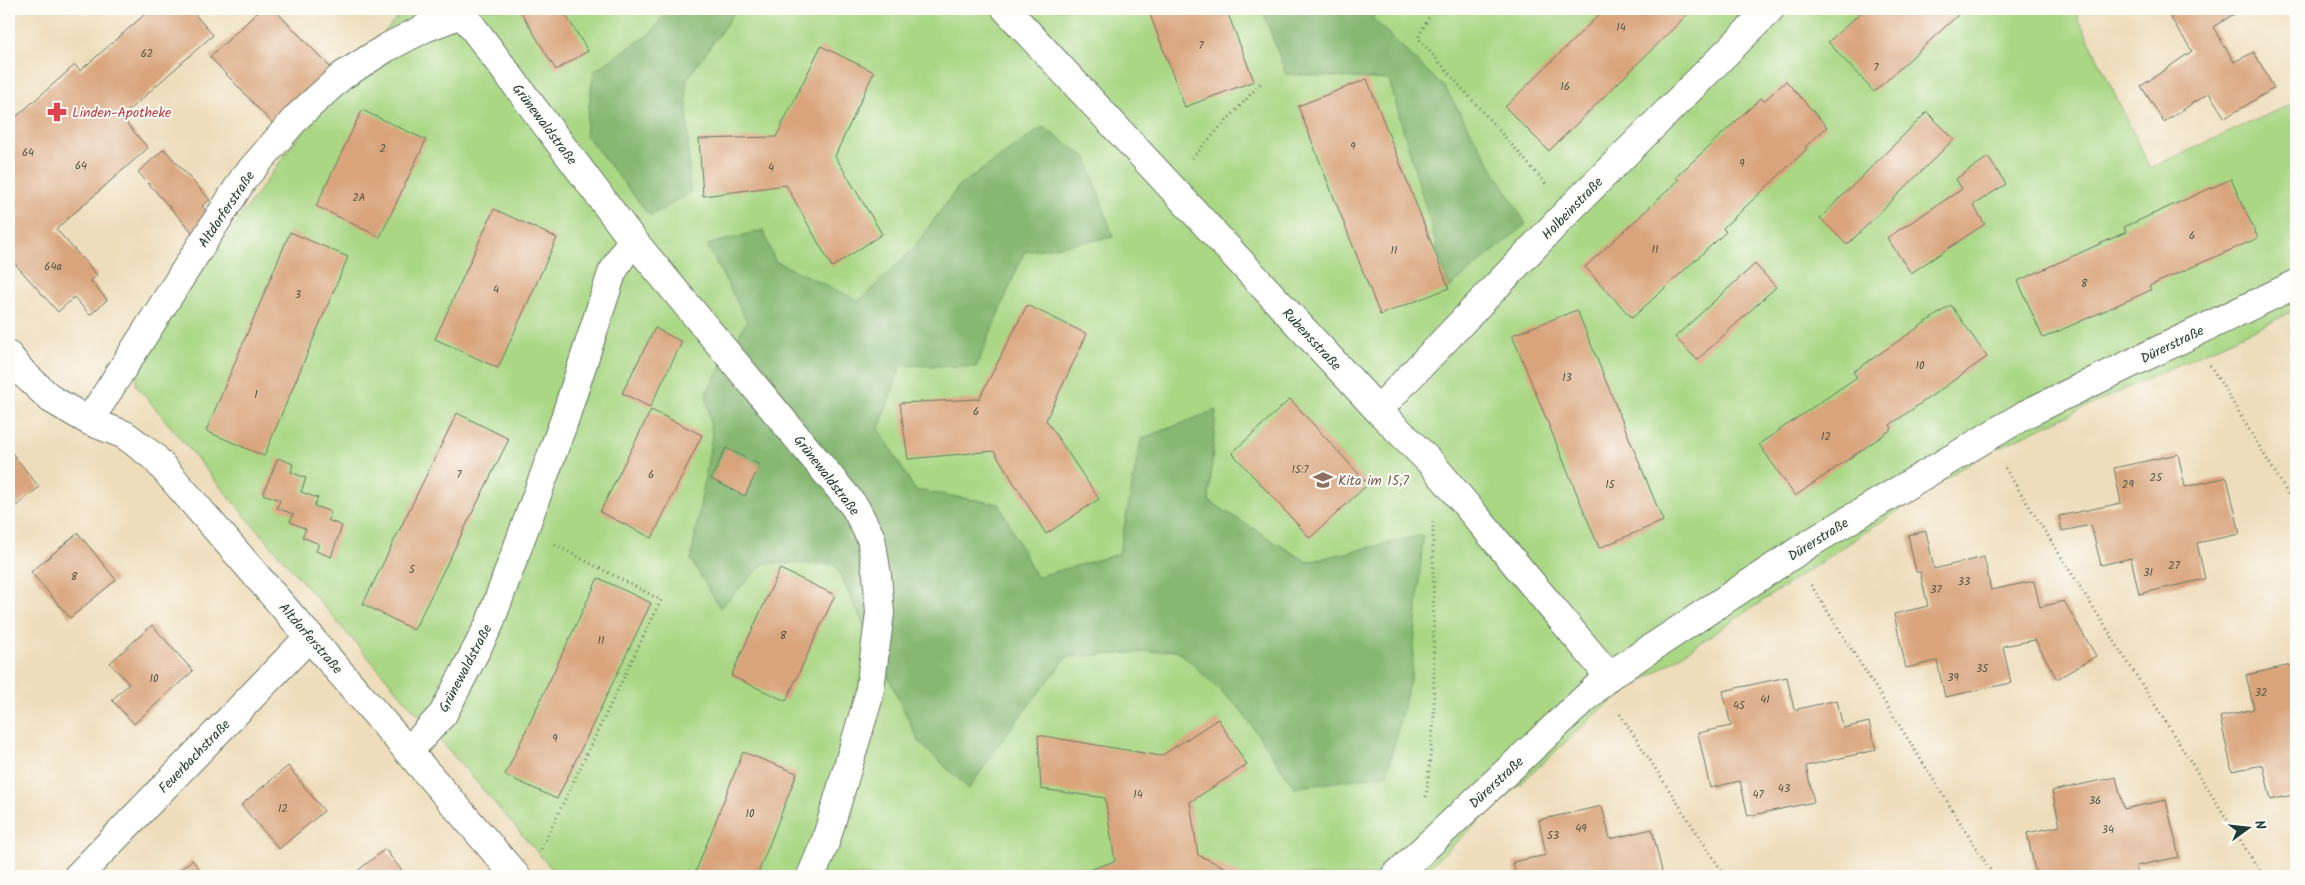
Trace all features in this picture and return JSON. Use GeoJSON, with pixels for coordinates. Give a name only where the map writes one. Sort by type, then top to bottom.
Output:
{"type":"FeatureCollection","features":[{"type":"Feature","properties":{"kind":"street","name":"Rubensstraße"},"geometry":{"type":"LineString","coordinates":[[1006,9],[1378,410],[1432,464],[1605,680]]}},
{"type":"Feature","properties":{"kind":"street","name":"Holbeinstraße"},"geometry":{"type":"LineString","coordinates":[[1378,410],[1569,210],[1770,9]]}},
{"type":"Feature","properties":{"kind":"street","name":"Grünewaldstraße"},"geometry":{"type":"LineString","coordinates":[[460,11],[632,239],[855,507],[871,538],[878,575],[880,613],[869,696],[824,843],[811,876]]}},
{"type":"Feature","properties":{"kind":"street","name":"Altdorferstraße"},"geometry":{"type":"LineString","coordinates":[[89,421],[244,178],[297,117],[349,71],[386,48],[460,11]]}},
{"type":"Feature","properties":{"kind":"street","name":"Grünewaldstraße"},"geometry":{"type":"LineString","coordinates":[[408,752],[443,714],[489,625],[563,424],[612,273],[632,239]]}},
{"type":"Feature","properties":{"kind":"street","name":"Dürerstraße"},"geometry":{"type":"LineString","coordinates":[[1395,876],[1605,680],[1792,554],[2026,414],[2296,284]]}},
{"type":"Feature","properties":{"kind":"street","name":"Altdorferstraße"},"geometry":{"type":"LineString","coordinates":[[9,356],[22,372],[51,399],[89,421],[125,435],[154,457],[516,876]]}},
{"type":"Feature","properties":{"kind":"street","name":"Feuerbachstraße"},"geometry":{"type":"LineString","coordinates":[[78,876],[310,636]]}},
{"type":"Feature","properties":{"kind":"path"},"geometry":{"type":"LineString","coordinates":[[1433,9],[1418,38],[1569,210]]}},
{"type":"Feature","properties":{"kind":"path"},"geometry":{"type":"LineString","coordinates":[[1168,184],[1262,82]]}},
{"type":"Feature","properties":{"kind":"path"},"geometry":{"type":"LineString","coordinates":[[2192,334],[2296,507]]}},
{"type":"Feature","properties":{"kind":"path"},"geometry":{"type":"LineString","coordinates":[[1986,438],[2263,876]]}},
{"type":"Feature","properties":{"kind":"path"},"geometry":{"type":"LineString","coordinates":[[1420,853],[1434,719],[1432,464]]}},
{"type":"Feature","properties":{"kind":"path"},"geometry":{"type":"LineString","coordinates":[[525,529],[661,600],[540,850]]}},
{"type":"Feature","properties":{"kind":"path"},"geometry":{"type":"LineString","coordinates":[[1792,554],[1994,876]]}},
{"type":"Feature","properties":{"kind":"path"},"geometry":{"type":"LineString","coordinates":[[1605,680],[1725,876]]}},
{"type":"Feature","properties":{"kind":"green space"},"geometry":{"type":"Polygon","coordinates":[[[406,9],[2074,9],[2150,168],[2296,102],[2296,310],[1978,457],[1605,706],[1419,876],[558,876],[228,496],[136,385],[137,360],[342,76],[406,9]]]}},
{"type":"Feature","properties":{"kind":"green space"},"geometry":{"type":"Polygon","coordinates":[[[668,9],[737,9],[686,80],[690,193],[650,216],[585,134],[594,71],[651,33],[668,9]]]}},
{"type":"Feature","properties":{"kind":"green space"},"geometry":{"type":"Polygon","coordinates":[[[1262,9],[1380,9],[1372,18],[1445,88],[1526,224],[1449,288],[1389,80],[1286,74],[1262,9]]]}},
{"type":"Feature","properties":{"kind":"green space"},"geometry":{"type":"Polygon","coordinates":[[[1043,127],[1087,158],[1113,237],[1024,252],[976,367],[901,365],[879,429],[915,490],[999,504],[1036,577],[1119,554],[1141,439],[1216,410],[1209,501],[1307,562],[1423,535],[1412,671],[1387,774],[1295,788],[1240,709],[1177,650],[1067,657],[1007,733],[969,789],[919,742],[835,564],[764,563],[720,608],[691,560],[712,436],[706,393],[747,321],[707,245],[763,230],[775,261],[859,301],[912,250],[959,186],[1043,127]]]}},
{"type":"Feature","properties":{"kind":"building"},"geometry":{"type":"Polygon","coordinates":[[[151,9],[190,9],[213,35],[121,117],[148,148],[56,229],[97,275],[91,281],[107,300],[90,315],[74,297],[58,312],[9,257],[9,123],[75,65],[80,71],[151,9]]]}},
{"type":"Feature","properties":{"kind":"building"},"geometry":{"type":"Polygon","coordinates":[[[261,9],[274,9],[331,68],[273,124],[210,57],[261,9]]]}},
{"type":"Feature","properties":{"kind":"building"},"geometry":{"type":"Polygon","coordinates":[[[519,9],[562,9],[588,51],[556,70],[519,9]]]}},
{"type":"Feature","properties":{"kind":"building"},"geometry":{"type":"Polygon","coordinates":[[[1148,9],[1226,9],[1254,81],[1185,107],[1148,9]]]}},
{"type":"Feature","properties":{"kind":"building"},"geometry":{"type":"Polygon","coordinates":[[[1605,9],[1693,9],[1549,151],[1505,107],[1605,9]]]}},
{"type":"Feature","properties":{"kind":"building"},"geometry":{"type":"Polygon","coordinates":[[[1865,9],[1952,9],[1958,15],[1874,92],[1828,42],[1865,9]]]}},
{"type":"Feature","properties":{"kind":"building"},"geometry":{"type":"Polygon","coordinates":[[[2165,9],[2242,9],[2213,27],[2234,62],[2254,52],[2274,88],[2225,118],[2209,93],[2164,122],[2141,86],[2192,51],[2165,9]]]}},
{"type":"Feature","properties":{"kind":"building"},"geometry":{"type":"Polygon","coordinates":[[[821,46],[874,72],[835,156],[882,234],[832,267],[786,185],[703,196],[699,139],[776,137],[821,46]]]}},
{"type":"Feature","properties":{"kind":"building"},"geometry":{"type":"Polygon","coordinates":[[[1367,79],[1449,288],[1380,315],[1298,106],[1367,79]]]}},
{"type":"Feature","properties":{"kind":"building"},"geometry":{"type":"Polygon","coordinates":[[[1786,81],[1827,127],[1805,147],[1807,149],[1723,228],[1726,232],[1632,318],[1585,267],[1679,180],[1676,177],[1761,98],[1764,101],[1786,81]]]}},
{"type":"Feature","properties":{"kind":"building"},"geometry":{"type":"Polygon","coordinates":[[[362,110],[426,140],[380,237],[316,206],[362,110]]]}},
{"type":"Feature","properties":{"kind":"building"},"geometry":{"type":"Polygon","coordinates":[[[1927,112],[1954,139],[1847,245],[1820,218],[1927,112]]]}},
{"type":"Feature","properties":{"kind":"building"},"geometry":{"type":"Polygon","coordinates":[[[164,149],[210,200],[202,206],[211,216],[193,233],[138,172],[164,149]]]}},
{"type":"Feature","properties":{"kind":"building"},"geometry":{"type":"Polygon","coordinates":[[[1988,157],[2006,184],[1973,205],[1985,224],[1911,273],[1887,238],[1962,189],[1956,179],[1988,157]]]}},
{"type":"Feature","properties":{"kind":"building"},"geometry":{"type":"Polygon","coordinates":[[[2231,179],[2258,238],[2149,286],[2151,290],[2043,338],[2018,281],[2126,232],[2124,227],[2231,179]]]}},
{"type":"Feature","properties":{"kind":"building"},"geometry":{"type":"Polygon","coordinates":[[[494,209],[557,238],[498,368],[435,339],[494,209]]]}},
{"type":"Feature","properties":{"kind":"building"},"geometry":{"type":"Polygon","coordinates":[[[290,232],[348,257],[264,456],[206,431],[290,232]]]}},
{"type":"Feature","properties":{"kind":"building"},"geometry":{"type":"Polygon","coordinates":[[[1755,264],[1776,287],[1697,360],[1675,337],[1755,264]]]}},
{"type":"Feature","properties":{"kind":"building"},"geometry":{"type":"Polygon","coordinates":[[[1027,305],[1087,334],[1046,420],[1099,499],[1046,534],[994,451],[908,459],[900,403],[979,399],[1027,305]]]}},
{"type":"Feature","properties":{"kind":"building"},"geometry":{"type":"Polygon","coordinates":[[[1951,305],[1987,357],[1890,425],[1892,429],[1795,496],[1759,444],[1857,377],[1853,372],[1951,305]]]}},
{"type":"Feature","properties":{"kind":"building"},"geometry":{"type":"Polygon","coordinates":[[[1577,310],[1663,521],[1599,548],[1512,335],[1577,310]]]}},
{"type":"Feature","properties":{"kind":"building"},"geometry":{"type":"Polygon","coordinates":[[[655,328],[682,342],[650,407],[622,393],[655,328]]]}},
{"type":"Feature","properties":{"kind":"building"},"geometry":{"type":"Polygon","coordinates":[[[1290,399],[1368,484],[1310,538],[1232,453],[1290,399]]]}},
{"type":"Feature","properties":{"kind":"building"},"geometry":{"type":"Polygon","coordinates":[[[651,410],[702,435],[652,538],[600,512],[651,410]]]}},
{"type":"Feature","properties":{"kind":"building"},"geometry":{"type":"Polygon","coordinates":[[[457,413],[509,439],[414,630],[363,604],[457,413]]]}},
{"type":"Feature","properties":{"kind":"building"},"geometry":{"type":"Polygon","coordinates":[[[726,448],[760,465],[745,496],[711,479],[726,448]]]}},
{"type":"Feature","properties":{"kind":"building"},"geometry":{"type":"Polygon","coordinates":[[[9,449],[39,487],[9,512],[9,449]]]}},
{"type":"Feature","properties":{"kind":"building"},"geometry":{"type":"Polygon","coordinates":[[[2178,454],[2185,487],[2227,477],[2240,534],[2197,543],[2205,579],[2139,594],[2131,558],[2101,565],[2091,525],[2062,531],[2059,516],[2121,503],[2114,468],[2178,454]]]}},
{"type":"Feature","properties":{"kind":"building"},"geometry":{"type":"Polygon","coordinates":[[[278,458],[293,464],[291,472],[306,478],[301,492],[318,498],[314,506],[331,512],[328,520],[342,526],[331,557],[316,551],[319,544],[302,537],[306,529],[290,522],[293,514],[277,508],[280,500],[263,494],[278,458]]]}},
{"type":"Feature","properties":{"kind":"building"},"geometry":{"type":"Polygon","coordinates":[[[1926,531],[1934,569],[1984,557],[1991,590],[2034,581],[2040,607],[2064,601],[2096,656],[2057,679],[2035,640],[2003,646],[2011,683],[1945,697],[1937,661],[1906,668],[1894,614],[1928,606],[1920,572],[1916,572],[1908,535],[1926,531]]]}},
{"type":"Feature","properties":{"kind":"building"},"geometry":{"type":"Polygon","coordinates":[[[78,533],[116,580],[70,618],[31,572],[78,533]]]}},
{"type":"Feature","properties":{"kind":"building"},"geometry":{"type":"Polygon","coordinates":[[[780,569],[835,595],[786,701],[731,676],[780,569]]]}},
{"type":"Feature","properties":{"kind":"building"},"geometry":{"type":"Polygon","coordinates":[[[598,578],[651,603],[557,799],[505,775],[598,578]]]}},
{"type":"Feature","properties":{"kind":"building"},"geometry":{"type":"Polygon","coordinates":[[[152,625],[193,671],[134,724],[112,700],[129,684],[110,663],[152,625]]]}},
{"type":"Feature","properties":{"kind":"building"},"geometry":{"type":"Polygon","coordinates":[[[2296,664],[2296,794],[2271,800],[2263,765],[2232,771],[2220,717],[2254,709],[2246,675],[2296,664]]]}},
{"type":"Feature","properties":{"kind":"building"},"geometry":{"type":"Polygon","coordinates":[[[1787,677],[1794,710],[1837,700],[1843,728],[1869,722],[1876,750],[1806,766],[1814,802],[1748,816],[1740,781],[1710,788],[1698,733],[1731,726],[1723,691],[1787,677]]]}},
{"type":"Feature","properties":{"kind":"building"},"geometry":{"type":"Polygon","coordinates":[[[1218,719],[1247,765],[1190,802],[1198,855],[1244,876],[1072,876],[1115,861],[1105,798],[1041,789],[1038,735],[1161,756],[1218,719]]]}},
{"type":"Feature","properties":{"kind":"building"},"geometry":{"type":"Polygon","coordinates":[[[743,752],[797,773],[757,876],[694,876],[743,752]]]}},
{"type":"Feature","properties":{"kind":"building"},"geometry":{"type":"Polygon","coordinates":[[[288,766],[324,811],[279,849],[241,805],[288,766]]]}},
{"type":"Feature","properties":{"kind":"building"},"geometry":{"type":"Polygon","coordinates":[[[2116,777],[2124,809],[2166,800],[2179,857],[2136,866],[2138,876],[2036,876],[2027,833],[2060,826],[2052,791],[2116,777]]]}},
{"type":"Feature","properties":{"kind":"building"},"geometry":{"type":"Polygon","coordinates":[[[1602,806],[1610,839],[1652,829],[1663,876],[1516,876],[1513,862],[1546,855],[1539,820],[1602,806]]]}},
{"type":"Feature","properties":{"kind":"building"},"geometry":{"type":"Polygon","coordinates":[[[385,849],[406,876],[351,876],[385,849]]]}},
{"type":"Feature","properties":{"kind":"building"},"geometry":{"type":"Polygon","coordinates":[[[192,860],[205,876],[172,876],[192,860]]]}},
{"type":"Feature","properties":{"kind":"place","name":"Linden-Apotheke"},"geometry":{"type":"Point","coordinates":[57,112]}},
{"type":"Feature","properties":{"kind":"place","name":"Kita im 15,7"},"geometry":{"type":"Point","coordinates":[1323,480]}}]}
